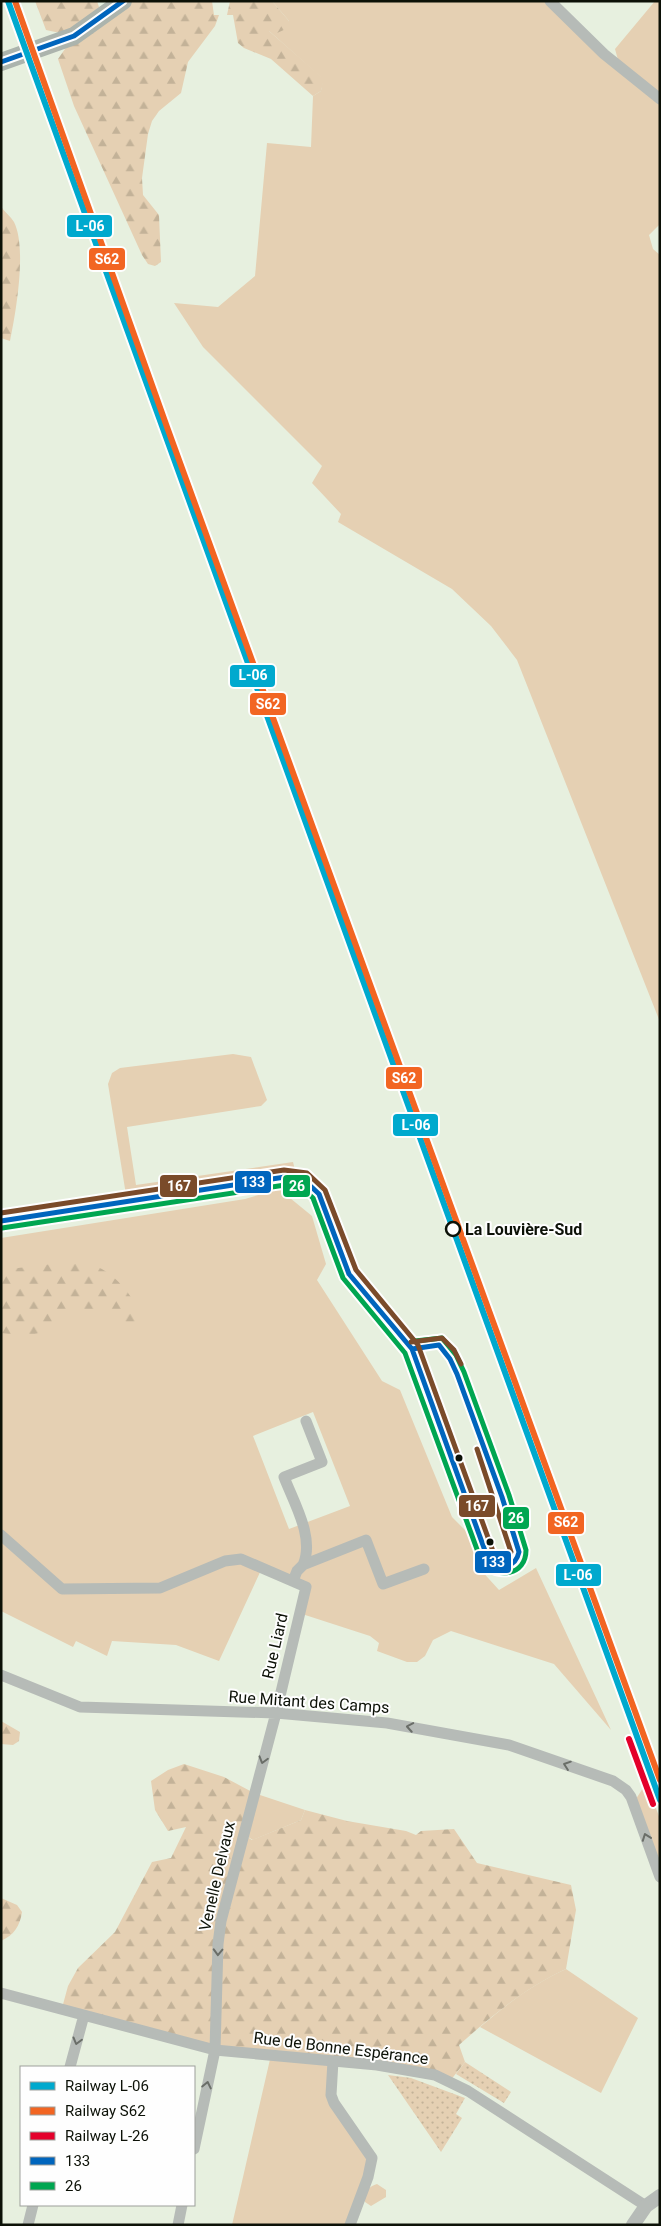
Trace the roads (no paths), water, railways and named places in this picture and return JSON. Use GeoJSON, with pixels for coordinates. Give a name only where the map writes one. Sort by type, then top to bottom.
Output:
{"type":"FeatureCollection","features":[{"type":"Feature","properties":{"kind":"main road"},"geometry":{"type":"LineString","coordinates":[[1,62],[74,36],[123,1]]}},
{"type":"Feature","properties":{"kind":"street"},"geometry":{"type":"LineString","coordinates":[[550,1],[604,54],[660,99]]}},
{"type":"Feature","properties":{"kind":"street"},"geometry":{"type":"LineString","coordinates":[[1,1221],[285,1177],[297,1178]]}},
{"type":"Feature","properties":{"kind":"street"},"geometry":{"type":"LineString","coordinates":[[1,1536],[62,1589],[160,1588],[233,1559],[241,1559],[293,1581],[307,1555],[305,1534],[284,1478],[322,1462],[306,1422]]}},
{"type":"Feature","properties":{"kind":"street"},"geometry":{"type":"LineString","coordinates":[[303,1565],[366,1540],[383,1584],[424,1570]]}},
{"type":"Feature","properties":{"kind":"street","name":"Rue Liard"},"geometry":{"type":"LineString","coordinates":[[276,1713],[306,1587],[293,1581]]}},
{"type":"Feature","properties":{"kind":"street","name":"Rue Mitant des Camps"},"geometry":{"type":"LineString","coordinates":[[1,1675],[80,1707],[276,1713],[378,1721],[509,1745],[613,1781],[626,1790],[631,1797],[660,1877]]}},
{"type":"Feature","properties":{"kind":"street","name":"Venelle Delvaux"},"geometry":{"type":"LineString","coordinates":[[195,2144],[215,2050],[218,1944],[221,1921],[276,1713]]}},
{"type":"Feature","properties":{"kind":"street","name":"Rue de Bonne Espérance"},"geometry":{"type":"LineString","coordinates":[[1,1992],[215,2050],[333,2061],[420,2072],[450,2081],[646,2206]]}},
{"type":"Feature","properties":{"kind":"street"},"geometry":{"type":"LineString","coordinates":[[70,2066],[84,2015]]}},
{"type":"Feature","properties":{"kind":"street"},"geometry":{"type":"LineString","coordinates":[[333,2061],[331,2095],[334,2103],[372,2158],[368,2177],[350,2225]]}},
{"type":"Feature","properties":{"kind":"street"},"geometry":{"type":"LineString","coordinates":[[633,2225],[646,2206],[660,2196]]}},
{"type":"Feature","properties":{"kind":"street"},"geometry":{"type":"LineString","coordinates":[[28,2225],[32,2206]]}},
{"type":"Feature","properties":{"kind":"street"},"geometry":{"type":"LineString","coordinates":[[178,2225],[182,2206]]}},
{"type":"Feature","properties":{"kind":"rail line","name":"L-06"},"geometry":{"type":"LineString","coordinates":[[8,1],[660,1800]]}},
{"type":"Feature","properties":{"kind":"rail line","name":"S62"},"geometry":{"type":"LineString","coordinates":[[15,1],[167,427],[660,1780]]}},
{"type":"Feature","properties":{"kind":"rail line","name":"L-26"},"geometry":{"type":"LineString","coordinates":[[629,1739],[653,1804]]}},
{"type":"Feature","properties":{"kind":"place","name":"La Louvière-Sud"},"geometry":{"type":"Point","coordinates":[453,1229]}}]}
